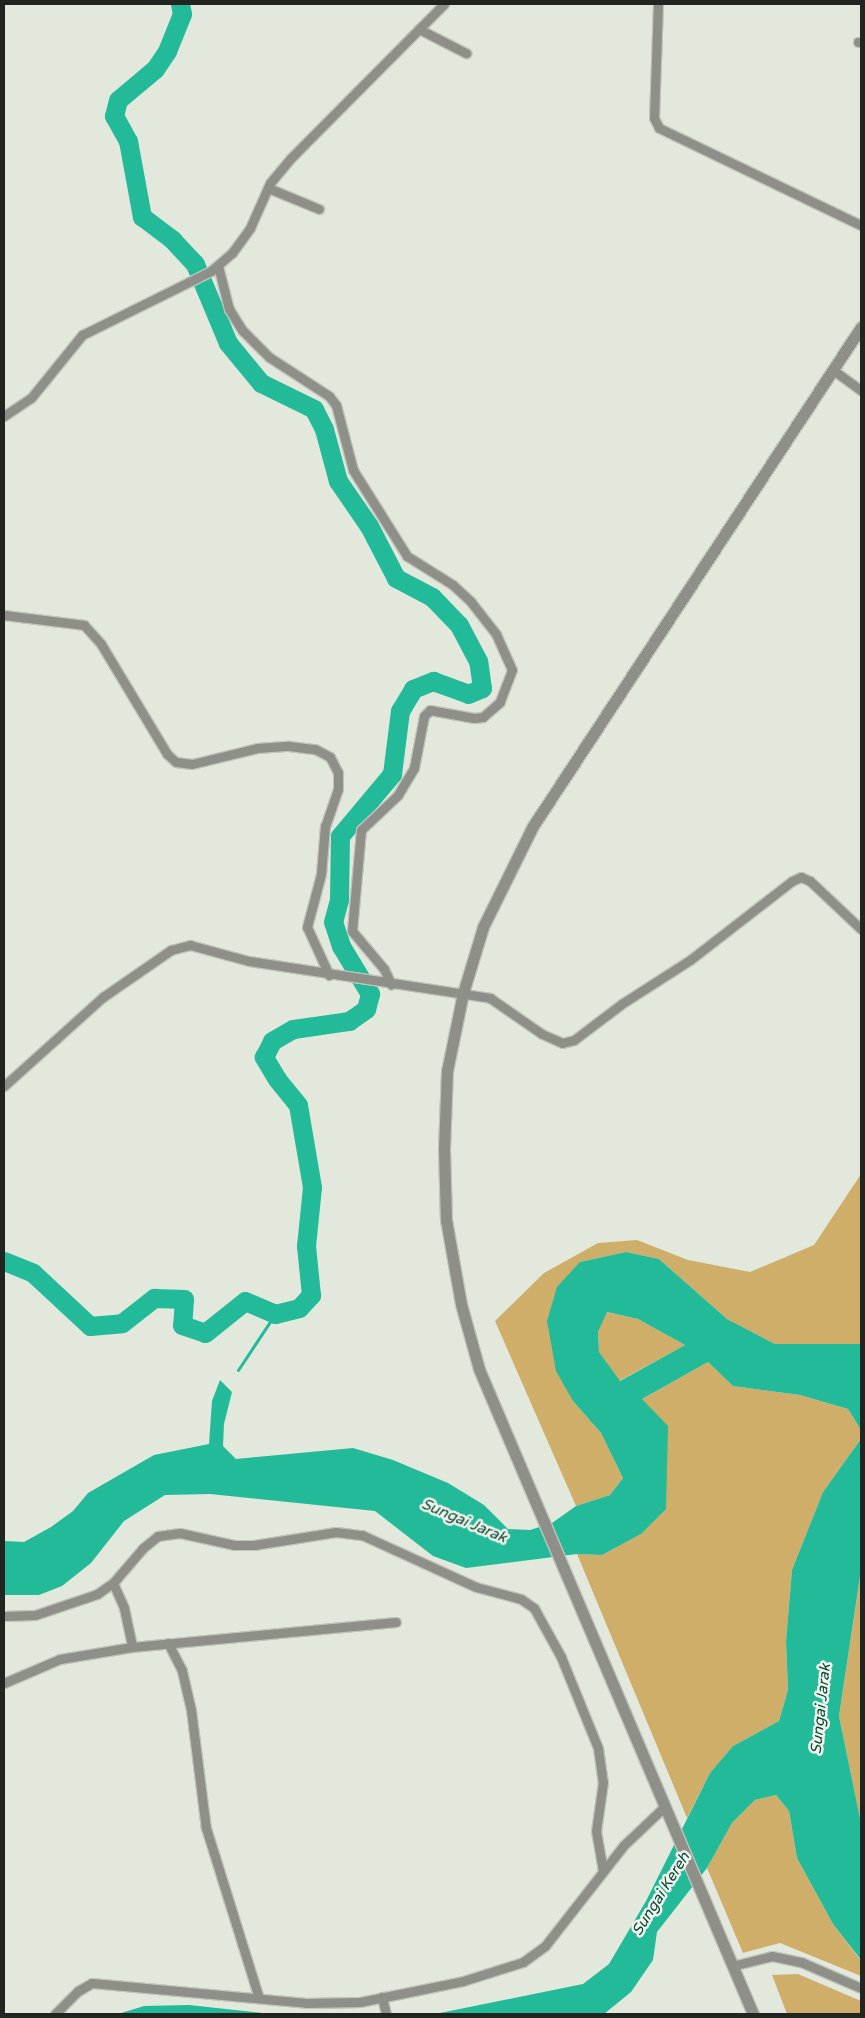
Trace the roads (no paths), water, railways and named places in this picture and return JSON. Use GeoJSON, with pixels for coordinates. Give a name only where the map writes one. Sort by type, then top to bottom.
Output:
{"type":"FeatureCollection","features":[{"type":"Feature","properties":{"kind":"street"},"geometry":{"type":"LineString","coordinates":[[4,416],[31,398],[82,335],[215,268],[232,253],[250,228],[268,188],[290,158],[444,4]]}},
{"type":"Feature","properties":{"kind":"street"},"geometry":{"type":"LineString","coordinates":[[658,4],[654,118],[660,128],[861,225]]}},
{"type":"Feature","properties":{"kind":"street"},"geometry":{"type":"LineString","coordinates":[[419,30],[466,53]]}},
{"type":"Feature","properties":{"kind":"street"},"geometry":{"type":"LineString","coordinates":[[268,188],[319,210]]}},
{"type":"Feature","properties":{"kind":"street"},"geometry":{"type":"LineString","coordinates":[[215,268],[229,309],[244,331],[269,357],[329,396],[336,405],[353,470],[407,556],[416,564],[453,585],[471,602],[496,634],[512,670],[500,702],[483,717],[474,718],[430,710],[424,716],[414,768],[398,796],[361,830],[352,931],[384,969],[391,984]]}},
{"type":"Feature","properties":{"kind":"street"},"geometry":{"type":"LineString","coordinates":[[753,2014],[538,1509],[477,1360],[461,1304],[446,1220],[447,1071],[463,994],[483,927],[533,826],[861,328]]}},
{"type":"Feature","properties":{"kind":"street"},"geometry":{"type":"LineString","coordinates":[[833,370],[861,390]]}},
{"type":"Feature","properties":{"kind":"street"},"geometry":{"type":"LineString","coordinates":[[4,615],[84,625],[101,644],[167,754],[176,762],[192,764],[257,748],[289,746],[315,749],[330,757],[338,773],[338,789],[325,826],[320,874],[307,927],[329,975]]}},
{"type":"Feature","properties":{"kind":"street"},"geometry":{"type":"LineString","coordinates":[[4,1086],[103,997],[171,950],[190,945],[249,962],[490,998],[542,1034],[562,1043],[574,1040],[623,1003],[690,960],[792,881],[802,878],[810,881],[861,929]]}},
{"type":"Feature","properties":{"kind":"street"},"geometry":{"type":"LineString","coordinates":[[4,1616],[35,1616],[58,1610],[97,1594],[113,1583],[143,1548],[158,1536],[180,1533],[234,1545],[254,1545],[336,1532],[362,1535],[476,1587],[521,1599],[534,1608],[561,1657],[598,1748],[604,1782],[596,1831],[603,1870]]}},
{"type":"Feature","properties":{"kind":"street"},"geometry":{"type":"LineString","coordinates":[[113,1583],[124,1608],[132,1646]]}},
{"type":"Feature","properties":{"kind":"street"},"geometry":{"type":"LineString","coordinates":[[4,1683],[60,1659],[132,1646],[396,1622]]}},
{"type":"Feature","properties":{"kind":"street"},"geometry":{"type":"LineString","coordinates":[[168,1644],[182,1671],[191,1710],[206,1828],[259,1998]]}},
{"type":"Feature","properties":{"kind":"street"},"geometry":{"type":"LineString","coordinates":[[55,2014],[78,1992],[92,1983],[259,1998],[315,2002],[360,2002],[384,2005],[463,1981],[535,1956],[603,1870],[644,1823],[666,1811]]}},
{"type":"Feature","properties":{"kind":"street"},"geometry":{"type":"LineString","coordinates":[[732,1966],[772,1956],[801,1962],[861,1988]]}},
{"type":"Feature","properties":{"kind":"water","name":"Sungai Jarak"},"geometry":{"type":"Polygon","coordinates":[[[626,1252],[659,1259],[727,1319],[775,1344],[861,1344],[861,1430],[848,1409],[800,1395],[733,1386],[708,1362],[642,1399],[668,1426],[666,1509],[641,1534],[602,1555],[577,1554],[466,1568],[433,1556],[375,1511],[210,1494],[165,1495],[124,1521],[91,1563],[62,1586],[39,1595],[4,1595],[4,1541],[24,1542],[51,1527],[73,1511],[88,1493],[154,1455],[209,1444],[212,1401],[220,1380],[232,1392],[224,1424],[223,1446],[236,1459],[353,1448],[393,1460],[448,1483],[484,1505],[508,1529],[530,1530],[552,1523],[576,1506],[610,1495],[623,1478],[601,1433],[573,1401],[556,1371],[547,1321],[557,1287],[580,1262],[626,1252]],[[607,1312],[598,1332],[599,1352],[620,1381],[685,1345],[638,1319],[607,1312]]]}},
{"type":"Feature","properties":{"kind":"water"},"geometry":{"type":"Polygon","coordinates":[[[861,1439],[861,1570],[839,1716],[861,1823],[861,1960],[833,1924],[797,1858],[789,1811],[776,1795],[755,1800],[732,1823],[707,1868],[657,1932],[653,1960],[631,1992],[604,2014],[435,2014],[583,1984],[609,1964],[646,1901],[710,1773],[733,1746],[779,1721],[788,1690],[786,1641],[792,1570],[823,1492],[861,1439]]]}},
{"type":"Feature","properties":{"kind":"water"},"geometry":{"type":"Polygon","coordinates":[[[189,2005],[272,2014],[118,2014],[144,2006],[189,2005]]]}},
{"type":"Feature","properties":{"kind":"waterway"},"geometry":{"type":"LineString","coordinates":[[4,1261],[33,1273],[90,1326],[122,1323],[154,1298],[184,1299],[182,1325],[205,1333],[245,1301],[275,1314],[299,1308],[311,1295],[306,1246],[312,1187],[298,1105],[277,1079],[264,1057],[272,1041],[293,1029],[349,1021],[366,1009],[370,994],[341,946],[333,922],[339,899],[340,836],[392,774],[400,711],[413,689],[433,681],[468,694],[482,688],[478,661],[459,625],[432,597],[396,578],[369,526],[338,481],[324,429],[314,409],[261,383],[228,343],[195,264],[173,240],[142,217],[128,141],[114,116],[118,100],[155,69],[167,51],[182,14],[180,4]]}},
{"type":"Feature","properties":{"kind":"waterway"},"geometry":{"type":"LineString","coordinates":[[238,1370],[275,1314]]}},
{"type":"Feature","properties":{"kind":"water label","name":"Sungai Kereh"},"geometry":{"type":"Point","coordinates":[661,1894]}}]}
